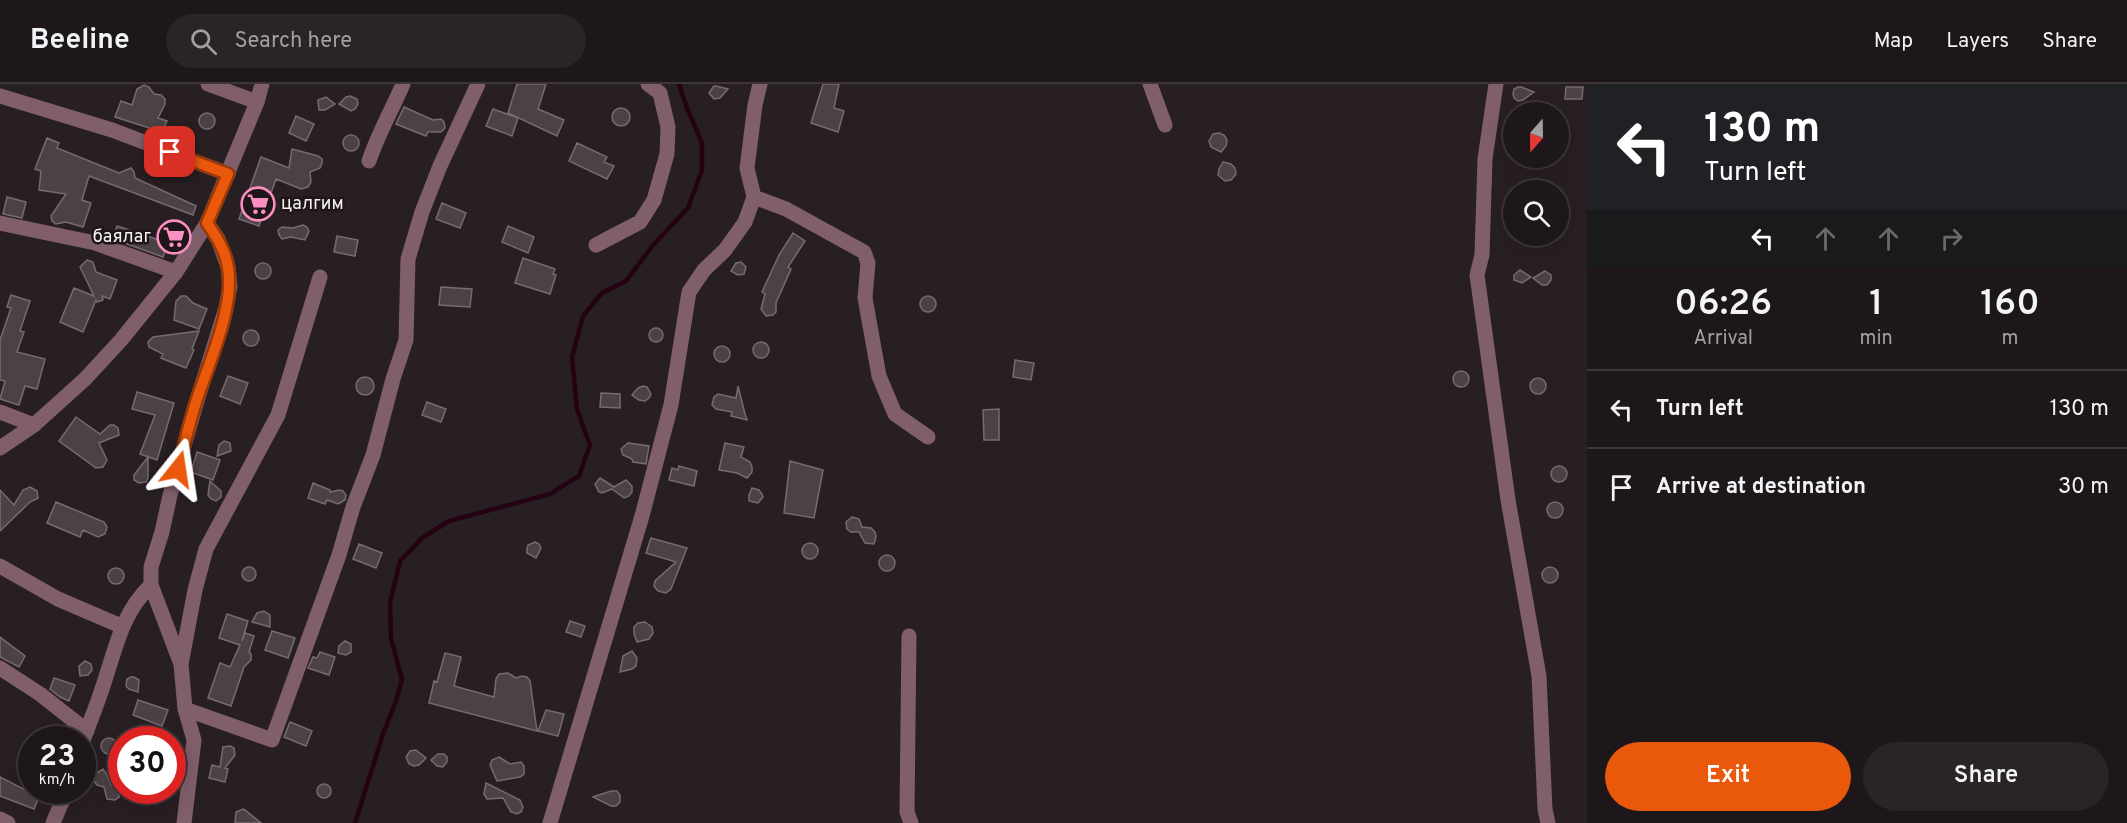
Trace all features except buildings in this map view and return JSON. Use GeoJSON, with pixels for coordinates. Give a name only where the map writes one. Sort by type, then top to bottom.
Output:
{"type":"FeatureCollection","features":[{"type":"Feature","properties":{"kind":"street"},"geometry":{"type":"LineString","coordinates":[[208,84],[257,102]]}},
{"type":"Feature","properties":{"kind":"street"},"geometry":{"type":"LineString","coordinates":[[0,448],[34,425],[85,379],[122,340],[176,272],[207,223],[257,102],[262,84]]}},
{"type":"Feature","properties":{"kind":"street"},"geometry":{"type":"LineString","coordinates":[[369,161],[374,145],[392,112],[403,84]]}},
{"type":"Feature","properties":{"kind":"street"},"geometry":{"type":"LineString","coordinates":[[185,709],[272,740],[373,454],[406,340],[408,259],[422,212],[440,166],[478,84]]}},
{"type":"Feature","properties":{"kind":"street"},"geometry":{"type":"LineString","coordinates":[[596,245],[640,222],[654,200],[667,154],[668,127],[660,93],[648,84]]}},
{"type":"Feature","properties":{"kind":"street"},"geometry":{"type":"LineString","coordinates":[[550,823],[642,516],[671,405],[689,292],[704,270],[725,250],[746,222],[754,197],[747,168],[760,84]]}},
{"type":"Feature","properties":{"kind":"street"},"geometry":{"type":"LineString","coordinates":[[1150,84],[1165,125]]}},
{"type":"Feature","properties":{"kind":"street"},"geometry":{"type":"LineString","coordinates":[[1496,84],[1485,159],[1482,255],[1477,275],[1508,500],[1539,676],[1545,809],[1548,823]]}},
{"type":"Feature","properties":{"kind":"street"},"geometry":{"type":"LineString","coordinates":[[0,96],[112,130],[228,174]]}},
{"type":"Feature","properties":{"kind":"street"},"geometry":{"type":"LineString","coordinates":[[754,197],[786,210],[864,252],[868,263],[865,298],[879,376],[895,414],[928,437]]}},
{"type":"Feature","properties":{"kind":"street"},"geometry":{"type":"LineString","coordinates":[[184,823],[194,740],[185,709],[181,664],[151,585],[151,567],[196,404],[226,308],[230,285],[228,267],[218,239],[207,223]]}},
{"type":"Feature","properties":{"kind":"street"},"geometry":{"type":"LineString","coordinates":[[0,224],[96,243],[176,272]]}},
{"type":"Feature","properties":{"kind":"street"},"geometry":{"type":"LineString","coordinates":[[181,664],[195,590],[206,549],[278,415],[320,277]]}},
{"type":"Feature","properties":{"kind":"street"},"geometry":{"type":"LineString","coordinates":[[0,412],[34,425]]}},
{"type":"Feature","properties":{"kind":"street"},"geometry":{"type":"LineString","coordinates":[[0,566],[58,599],[122,626]]}},
{"type":"Feature","properties":{"kind":"street"},"geometry":{"type":"LineString","coordinates":[[89,726],[122,626],[140,596],[151,585]]}},
{"type":"Feature","properties":{"kind":"street"},"geometry":{"type":"LineString","coordinates":[[909,636],[907,812],[911,823]]}},
{"type":"Feature","properties":{"kind":"street"},"geometry":{"type":"LineString","coordinates":[[0,668],[40,694],[73,726]]}},
{"type":"Feature","properties":{"kind":"street"},"geometry":{"type":"LineString","coordinates":[[53,823],[61,804]]}},
{"type":"Feature","properties":{"kind":"street"},"geometry":{"type":"LineString","coordinates":[[0,819],[8,823]]}},
{"type":"Feature","properties":{"kind":"waterway"},"geometry":{"type":"LineString","coordinates":[[355,823],[402,680],[391,638],[390,603],[400,561],[422,538],[449,521],[550,494],[579,476],[590,445],[577,409],[572,357],[583,316],[602,293],[626,281],[653,245],[688,208],[702,170],[702,143],[679,84]]}},
{"type":"Feature","properties":{"kind":"place","name":"цалгим"},"geometry":{"type":"Point","coordinates":[258,204]}},
{"type":"Feature","properties":{"kind":"place","name":"баялаг"},"geometry":{"type":"Point","coordinates":[174,237]}},
{"type":"Feature","properties":{"kind":"route"},"geometry":{"type":"LineString","coordinates":[[170,152],[228,174],[207,223],[218,239],[228,267],[230,285],[226,308],[178,469]]}}]}
